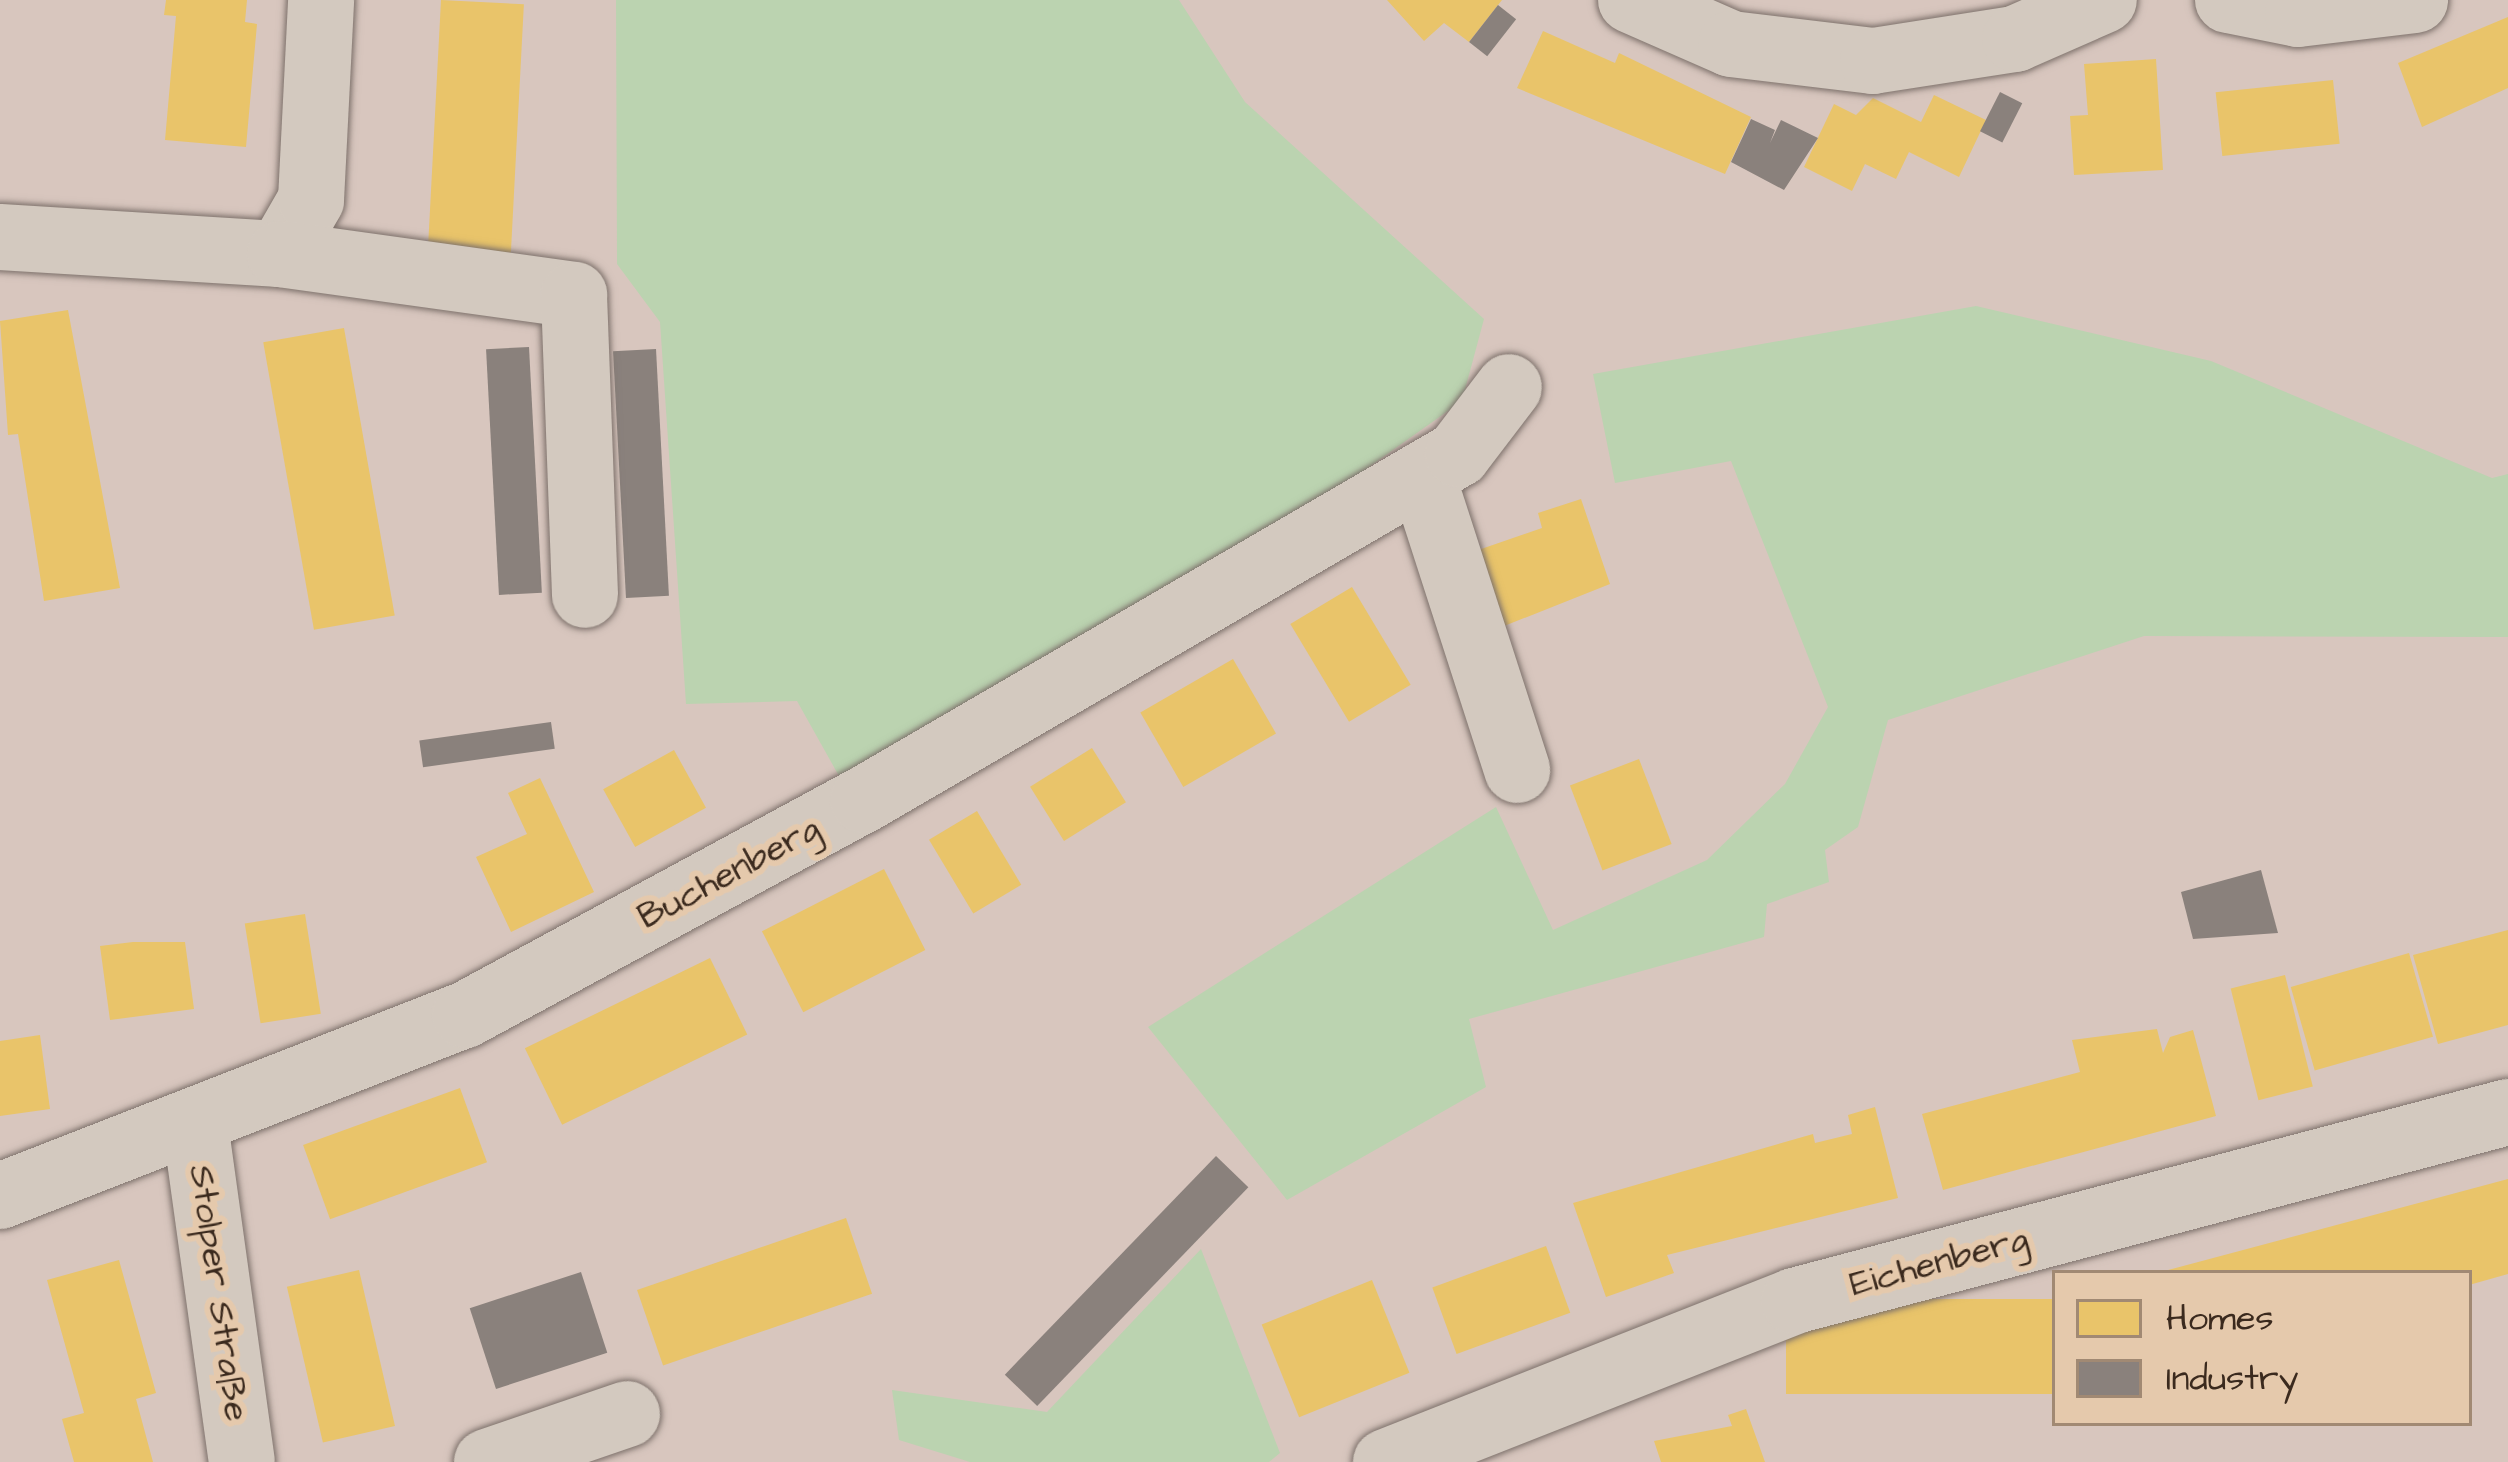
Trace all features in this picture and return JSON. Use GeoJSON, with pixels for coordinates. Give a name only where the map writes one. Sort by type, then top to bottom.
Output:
{"type":"FeatureCollection","features":[{"type":"Feature","properties":{"kind":"street"},"geometry":{"type":"LineString","coordinates":[[280,254],[311,200],[321,0]]}},
{"type":"Feature","properties":{"kind":"street"},"geometry":{"type":"LineString","coordinates":[[1630,0],[1731,44],[1873,61],[2015,39],[2104,0]]}},
{"type":"Feature","properties":{"kind":"street"},"geometry":{"type":"LineString","coordinates":[[2228,0],[2298,14],[2415,0]]}},
{"type":"Feature","properties":{"kind":"street"},"geometry":{"type":"LineString","coordinates":[[0,237],[280,254],[574,295],[585,595]]}},
{"type":"Feature","properties":{"kind":"street","name":"Buchenberg"},"geometry":{"type":"LineString","coordinates":[[0,1196],[195,1124],[465,1015],[863,800],[1422,476],[1457,454],[1509,387]]}},
{"type":"Feature","properties":{"kind":"street"},"geometry":{"type":"LineString","coordinates":[[1422,476],[1517,770]]}},
{"type":"Feature","properties":{"kind":"street","name":"Eichenberg"},"geometry":{"type":"LineString","coordinates":[[1386,1462],[1794,1301],[2508,1112]]}},
{"type":"Feature","properties":{"kind":"street","name":"Stolper Straße"},"geometry":{"type":"LineString","coordinates":[[195,1124],[242,1462]]}},
{"type":"Feature","properties":{"kind":"street"},"geometry":{"type":"LineString","coordinates":[[487,1462],[627,1414]]}},
{"type":"Feature","properties":{"kind":"green space"},"geometry":{"type":"Polygon","coordinates":[[[616,0],[1179,0],[1245,102],[1484,319],[1462,401],[1269,538],[844,785],[797,701],[686,704],[660,322],[617,264],[616,0]]]}},
{"type":"Feature","properties":{"kind":"green space"},"geometry":{"type":"Polygon","coordinates":[[[1976,306],[2211,361],[2492,478],[2508,474],[2508,637],[2144,636],[1888,720],[1858,827],[1825,850],[1829,882],[1767,904],[1764,937],[1469,1019],[1486,1087],[1287,1200],[1148,1027],[1496,807],[1553,930],[1707,860],[1785,784],[1828,707],[1731,461],[1615,483],[1593,374],[1976,306]]]}},
{"type":"Feature","properties":{"kind":"green space"},"geometry":{"type":"Polygon","coordinates":[[[1201,1249],[1280,1453],[1269,1462],[970,1462],[899,1440],[892,1390],[1047,1412],[1201,1249]]]}},
{"type":"Feature","properties":{"kind":"building: Homes"},"geometry":{"type":"Polygon","coordinates":[[[166,0],[247,0],[245,22],[257,24],[246,147],[165,140],[176,16],[164,15],[166,0]]]}},
{"type":"Feature","properties":{"kind":"building: Homes"},"geometry":{"type":"Polygon","coordinates":[[[441,0],[524,4],[511,253],[428,249],[441,0]]]}},
{"type":"Feature","properties":{"kind":"building: Homes"},"geometry":{"type":"Polygon","coordinates":[[[1387,0],[1502,0],[1469,42],[1444,23],[1424,41],[1387,0]]]}},
{"type":"Feature","properties":{"kind":"building: Homes"},"geometry":{"type":"Polygon","coordinates":[[[2508,17],[2508,88],[2422,127],[2398,63],[2508,17]]]}},
{"type":"Feature","properties":{"kind":"building: Homes"},"geometry":{"type":"Polygon","coordinates":[[[1543,31],[1615,63],[1619,53],[1751,117],[1725,174],[1517,88],[1543,31]]]}},
{"type":"Feature","properties":{"kind":"building: Homes"},"geometry":{"type":"Polygon","coordinates":[[[2156,59],[2163,170],[2074,175],[2070,116],[2088,115],[2084,64],[2156,59]]]}},
{"type":"Feature","properties":{"kind":"building: Homes"},"geometry":{"type":"Polygon","coordinates":[[[2333,80],[2340,144],[2222,156],[2216,92],[2333,80]]]}},
{"type":"Feature","properties":{"kind":"building: Homes"},"geometry":{"type":"Polygon","coordinates":[[[1934,95],[1986,120],[1959,177],[1909,152],[1896,179],[1865,164],[1852,191],[1804,167],[1834,104],[1856,115],[1873,98],[1921,122],[1934,95]]]}},
{"type":"Feature","properties":{"kind":"building: Homes"},"geometry":{"type":"Polygon","coordinates":[[[68,310],[120,588],[44,601],[18,434],[8,435],[0,321],[68,310]]]}},
{"type":"Feature","properties":{"kind":"building: Homes"},"geometry":{"type":"Polygon","coordinates":[[[344,328],[395,616],[314,630],[263,342],[344,328]]]}},
{"type":"Feature","properties":{"kind":"building: Homes"},"geometry":{"type":"Polygon","coordinates":[[[1581,499],[1610,584],[1484,634],[1458,557],[1542,528],[1538,513],[1581,499]]]}},
{"type":"Feature","properties":{"kind":"building: Homes"},"geometry":{"type":"Polygon","coordinates":[[[1352,587],[1411,685],[1349,722],[1290,624],[1352,587]]]}},
{"type":"Feature","properties":{"kind":"building: Homes"},"geometry":{"type":"Polygon","coordinates":[[[1233,659],[1276,733],[1183,787],[1140,712],[1233,659]]]}},
{"type":"Feature","properties":{"kind":"building: Homes"},"geometry":{"type":"Polygon","coordinates":[[[1092,748],[1126,802],[1064,841],[1030,787],[1092,748]]]}},
{"type":"Feature","properties":{"kind":"building: Homes"},"geometry":{"type":"Polygon","coordinates":[[[674,750],[706,808],[635,847],[603,789],[674,750]]]}},
{"type":"Feature","properties":{"kind":"building: Homes"},"geometry":{"type":"Polygon","coordinates":[[[1639,759],[1672,844],[1603,870],[1570,786],[1639,759]]]}},
{"type":"Feature","properties":{"kind":"building: Homes"},"geometry":{"type":"Polygon","coordinates":[[[540,778],[594,892],[511,932],[476,857],[527,834],[508,793],[540,778]]]}},
{"type":"Feature","properties":{"kind":"building: Homes"},"geometry":{"type":"Polygon","coordinates":[[[977,811],[1021,885],[973,914],[929,840],[977,811]]]}},
{"type":"Feature","properties":{"kind":"building: Homes"},"geometry":{"type":"Polygon","coordinates":[[[884,869],[925,950],[803,1012],[762,931],[884,869]]]}},
{"type":"Feature","properties":{"kind":"building: Homes"},"geometry":{"type":"Polygon","coordinates":[[[305,914],[321,1014],[261,1023],[245,924],[305,914]]]}},
{"type":"Feature","properties":{"kind":"building: Homes"},"geometry":{"type":"Polygon","coordinates":[[[2508,930],[2508,1025],[2438,1044],[2413,955],[2508,930]]]}},
{"type":"Feature","properties":{"kind":"building: Homes"},"geometry":{"type":"Polygon","coordinates":[[[185,942],[194,1009],[110,1020],[100,946],[185,942]]]}},
{"type":"Feature","properties":{"kind":"building: Homes"},"geometry":{"type":"Polygon","coordinates":[[[2409,953],[2433,1037],[2315,1071],[2291,987],[2409,953]]]}},
{"type":"Feature","properties":{"kind":"building: Homes"},"geometry":{"type":"Polygon","coordinates":[[[710,958],[747,1034],[562,1125],[525,1048],[710,958]]]}},
{"type":"Feature","properties":{"kind":"building: Homes"},"geometry":{"type":"Polygon","coordinates":[[[2285,975],[2313,1087],[2258,1100],[2231,989],[2285,975]]]}},
{"type":"Feature","properties":{"kind":"building: Homes"},"geometry":{"type":"Polygon","coordinates":[[[2157,1029],[2163,1053],[2170,1037],[2193,1030],[2216,1116],[1943,1190],[1922,1114],[2080,1072],[2072,1040],[2157,1029]]]}},
{"type":"Feature","properties":{"kind":"building: Homes"},"geometry":{"type":"Polygon","coordinates":[[[40,1035],[50,1109],[0,1116],[0,1041],[40,1035]]]}},
{"type":"Feature","properties":{"kind":"building: Homes"},"geometry":{"type":"Polygon","coordinates":[[[460,1088],[487,1162],[330,1219],[303,1145],[460,1088]]]}},
{"type":"Feature","properties":{"kind":"building: Homes"},"geometry":{"type":"Polygon","coordinates":[[[1875,1107],[1898,1198],[1667,1255],[1674,1273],[1606,1297],[1573,1203],[1813,1134],[1815,1143],[1852,1134],[1848,1115],[1875,1107]]]}},
{"type":"Feature","properties":{"kind":"building: Homes"},"geometry":{"type":"Polygon","coordinates":[[[2508,1179],[2508,1274],[2472,1284],[2472,1270],[2168,1270],[2508,1179]]]}},
{"type":"Feature","properties":{"kind":"building: Homes"},"geometry":{"type":"Polygon","coordinates":[[[846,1218],[872,1294],[663,1366],[637,1290],[846,1218]]]}},
{"type":"Feature","properties":{"kind":"building: Homes"},"geometry":{"type":"Polygon","coordinates":[[[1546,1246],[1570,1313],[1457,1354],[1432,1287],[1546,1246]]]}},
{"type":"Feature","properties":{"kind":"building: Homes"},"geometry":{"type":"Polygon","coordinates":[[[119,1260],[156,1393],[136,1399],[153,1462],[74,1462],[62,1419],[84,1413],[47,1280],[119,1260]]]}},
{"type":"Feature","properties":{"kind":"building: Homes"},"geometry":{"type":"Polygon","coordinates":[[[359,1270],[395,1426],[323,1443],[287,1287],[359,1270]]]}},
{"type":"Feature","properties":{"kind":"building: Homes"},"geometry":{"type":"Polygon","coordinates":[[[1372,1280],[1409,1373],[1299,1417],[1262,1325],[1372,1280]]]}},
{"type":"Feature","properties":{"kind":"building: Homes"},"geometry":{"type":"Polygon","coordinates":[[[1786,1299],[2052,1299],[2052,1394],[1786,1394],[1786,1299]]]}},
{"type":"Feature","properties":{"kind":"building: Homes"},"geometry":{"type":"Polygon","coordinates":[[[1746,1409],[1765,1462],[1661,1462],[1654,1441],[1732,1426],[1728,1415],[1746,1409]]]}},
{"type":"Feature","properties":{"kind":"building: Industry"},"geometry":{"type":"Polygon","coordinates":[[[1498,5],[1516,19],[1487,56],[1469,42],[1498,5]]]}},
{"type":"Feature","properties":{"kind":"building: Industry"},"geometry":{"type":"Polygon","coordinates":[[[2000,92],[2022,103],[2002,143],[1980,131],[2000,92]]]}},
{"type":"Feature","properties":{"kind":"building: Industry"},"geometry":{"type":"Polygon","coordinates":[[[1751,119],[1775,130],[1770,143],[1781,120],[1818,138],[1784,190],[1731,162],[1751,119]]]}},
{"type":"Feature","properties":{"kind":"building: Industry"},"geometry":{"type":"Polygon","coordinates":[[[529,347],[542,593],[499,595],[486,349],[529,347]]]}},
{"type":"Feature","properties":{"kind":"building: Industry"},"geometry":{"type":"Polygon","coordinates":[[[656,349],[669,596],[626,598],[613,351],[656,349]]]}},
{"type":"Feature","properties":{"kind":"building: Industry"},"geometry":{"type":"Polygon","coordinates":[[[551,722],[555,749],[423,767],[419,741],[551,722]]]}},
{"type":"Feature","properties":{"kind":"building: Industry"},"geometry":{"type":"Polygon","coordinates":[[[2261,870],[2278,933],[2193,939],[2181,892],[2261,870]]]}},
{"type":"Feature","properties":{"kind":"building: Industry"},"geometry":{"type":"Polygon","coordinates":[[[1216,1156],[1248,1187],[1037,1406],[1005,1375],[1216,1156]]]}},
{"type":"Feature","properties":{"kind":"building: Industry"},"geometry":{"type":"Polygon","coordinates":[[[581,1272],[607,1353],[496,1389],[470,1308],[581,1272]]]}}]}
